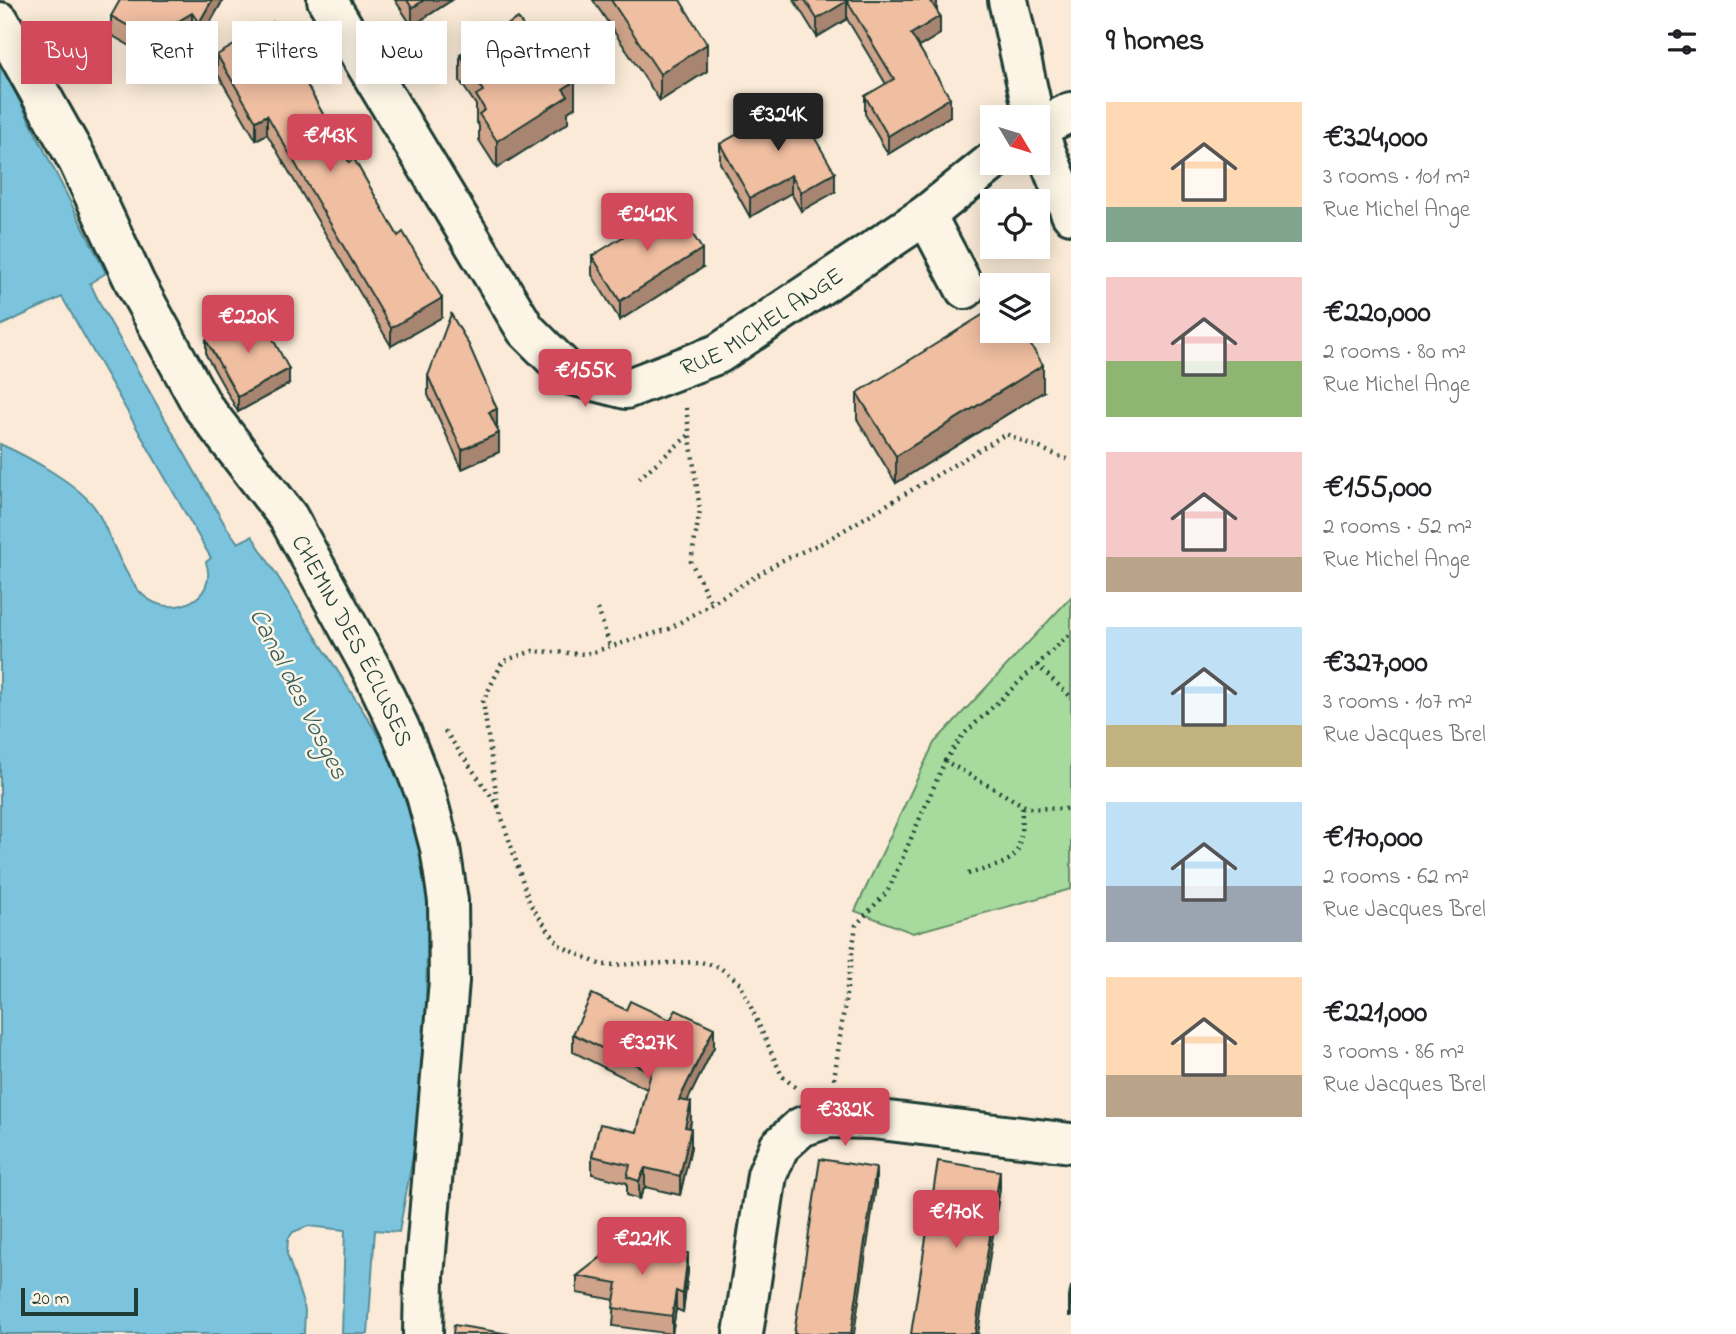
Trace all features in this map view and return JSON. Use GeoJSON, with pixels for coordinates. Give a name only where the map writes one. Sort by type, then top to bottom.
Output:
{"type":"FeatureCollection","features":[{"type":"Feature","properties":{"kind":"street","name":"RUE MICHEL ANGE"},"geometry":{"type":"LineString","coordinates":[[327,0],[526,330],[571,375],[626,389],[718,354],[926,215],[980,172]]}},
{"type":"Feature","properties":{"kind":"street"},"geometry":{"type":"LineString","coordinates":[[1008,0],[1031,105]]}},
{"type":"Feature","properties":{"kind":"street","name":"CHEMIN DES ÉCLUSES"},"geometry":{"type":"LineString","coordinates":[[0,22],[78,162],[136,285],[203,407],[288,517],[372,670],[400,729],[426,795],[440,848],[448,901],[449,981],[424,1276],[423,1334]]}},
{"type":"Feature","properties":{"kind":"street"},"geometry":{"type":"LineString","coordinates":[[1050,123],[1071,112]]}},
{"type":"Feature","properties":{"kind":"street"},"geometry":{"type":"LineString","coordinates":[[1050,161],[1071,214]]}},
{"type":"Feature","properties":{"kind":"street"},"geometry":{"type":"LineString","coordinates":[[926,215],[965,289]]}},
{"type":"Feature","properties":{"kind":"street"},"geometry":{"type":"LineString","coordinates":[[743,1334],[767,1175],[779,1147],[801,1127],[828,1118],[872,1119],[1071,1143]]}},
{"type":"Feature","properties":{"kind":"path"},"geometry":{"type":"LineString","coordinates":[[680,368],[700,510],[691,562],[711,603]]}},
{"type":"Feature","properties":{"kind":"path"},"geometry":{"type":"LineString","coordinates":[[828,1118],[782,1076],[740,984],[719,967],[701,962],[601,965],[559,945],[530,904],[498,806],[483,701],[503,661],[533,651],[586,654],[669,629],[781,561],[824,542],[1006,433],[1071,461]]}},
{"type":"Feature","properties":{"kind":"path"},"geometry":{"type":"LineString","coordinates":[[639,478],[689,434]]}},
{"type":"Feature","properties":{"kind":"path"},"geometry":{"type":"LineString","coordinates":[[598,609],[610,646]]}},
{"type":"Feature","properties":{"kind":"path"},"geometry":{"type":"LineString","coordinates":[[828,1118],[856,925],[888,891],[945,761],[962,736],[1071,633]]}},
{"type":"Feature","properties":{"kind":"path"},"geometry":{"type":"LineString","coordinates":[[1037,665],[1071,697]]}},
{"type":"Feature","properties":{"kind":"path"},"geometry":{"type":"LineString","coordinates":[[437,721],[454,741],[498,806]]}},
{"type":"Feature","properties":{"kind":"path"},"geometry":{"type":"LineString","coordinates":[[945,761],[1028,808],[1071,809]]}},
{"type":"Feature","properties":{"kind":"path"},"geometry":{"type":"LineString","coordinates":[[968,874],[1008,863],[1021,847],[1022,805]]}},
{"type":"Feature","properties":{"kind":"green space"},"geometry":{"type":"Polygon","coordinates":[[[1071,597],[1071,889],[913,933],[855,911],[934,743],[1071,597]]]}},
{"type":"Feature","properties":{"kind":"water","name":"Canal des Vosges"},"geometry":{"type":"Polygon","coordinates":[[[0,62],[106,273],[90,283],[101,306],[225,525],[238,543],[252,536],[396,763],[416,820],[425,867],[428,906],[424,1096],[399,1232],[375,1230],[368,1334],[342,1334],[345,1230],[308,1226],[293,1232],[288,1239],[287,1254],[305,1310],[304,1334],[0,1334],[0,444],[53,472],[89,501],[97,511],[130,579],[144,596],[155,603],[179,606],[199,595],[206,586],[206,562],[211,558],[62,297],[0,326],[0,62]]]}},
{"type":"Feature","properties":{"kind":"building"},"geometry":{"type":"Polygon","coordinates":[[[120,0],[212,0],[200,21],[192,13],[179,21],[126,21],[126,24],[111,16],[120,0]]]}},
{"type":"Feature","properties":{"kind":"building"},"geometry":{"type":"Polygon","coordinates":[[[407,0],[424,0],[412,8],[407,0]]]}},
{"type":"Feature","properties":{"kind":"building"},"geometry":{"type":"Polygon","coordinates":[[[611,0],[680,0],[707,44],[660,74],[611,0]]]}},
{"type":"Feature","properties":{"kind":"building"},"geometry":{"type":"Polygon","coordinates":[[[805,0],[930,0],[940,16],[911,34],[950,98],[888,136],[865,96],[894,79],[847,1],[817,19],[805,0]]]}},
{"type":"Feature","properties":{"kind":"building"},"geometry":{"type":"Polygon","coordinates":[[[232,46],[232,80],[218,57],[232,46]]]}},
{"type":"Feature","properties":{"kind":"building"},"geometry":{"type":"Polygon","coordinates":[[[234,84],[307,84],[349,162],[354,159],[398,236],[403,232],[442,298],[391,328],[267,115],[256,121],[234,84]]]}},
{"type":"Feature","properties":{"kind":"building"},"geometry":{"type":"Polygon","coordinates":[[[479,84],[570,84],[563,89],[568,96],[497,141],[479,114],[485,110],[476,95],[483,91],[479,84]]]}},
{"type":"Feature","properties":{"kind":"building"},"geometry":{"type":"Polygon","coordinates":[[[794,102],[835,173],[801,192],[791,175],[750,198],[720,144],[794,102]]]}},
{"type":"Feature","properties":{"kind":"building"},"geometry":{"type":"Polygon","coordinates":[[[674,205],[702,249],[620,301],[592,256],[674,205]]]}},
{"type":"Feature","properties":{"kind":"building"},"geometry":{"type":"Polygon","coordinates":[[[259,313],[289,369],[238,397],[206,340],[259,313]]]}},
{"type":"Feature","properties":{"kind":"building"},"geometry":{"type":"Polygon","coordinates":[[[451,314],[469,345],[497,409],[489,412],[499,433],[462,450],[428,376],[451,314]]]}},
{"type":"Feature","properties":{"kind":"building"},"geometry":{"type":"Polygon","coordinates":[[[980,316],[980,343],[1029,343],[1043,365],[896,456],[857,393],[980,316]]]}},
{"type":"Feature","properties":{"kind":"building"},"geometry":{"type":"Polygon","coordinates":[[[592,994],[626,1010],[630,1001],[670,1020],[676,1010],[714,1028],[679,1100],[691,1102],[685,1127],[691,1128],[680,1176],[645,1168],[639,1181],[627,1177],[630,1165],[592,1156],[600,1124],[637,1132],[651,1072],[573,1034],[592,994]]]}},
{"type":"Feature","properties":{"kind":"building"},"geometry":{"type":"Polygon","coordinates":[[[820,1159],[876,1168],[851,1334],[794,1334],[820,1159]]]}},
{"type":"Feature","properties":{"kind":"building"},"geometry":{"type":"Polygon","coordinates":[[[938,1161],[1000,1171],[975,1334],[911,1334],[938,1161]]]}},
{"type":"Feature","properties":{"kind":"building"},"geometry":{"type":"Polygon","coordinates":[[[618,1244],[688,1253],[683,1294],[676,1291],[672,1316],[613,1308],[617,1283],[577,1276],[618,1244]]]}},
{"type":"Feature","properties":{"kind":"building"},"geometry":{"type":"Polygon","coordinates":[[[454,1325],[510,1334],[453,1334],[454,1325]]]}}]}
